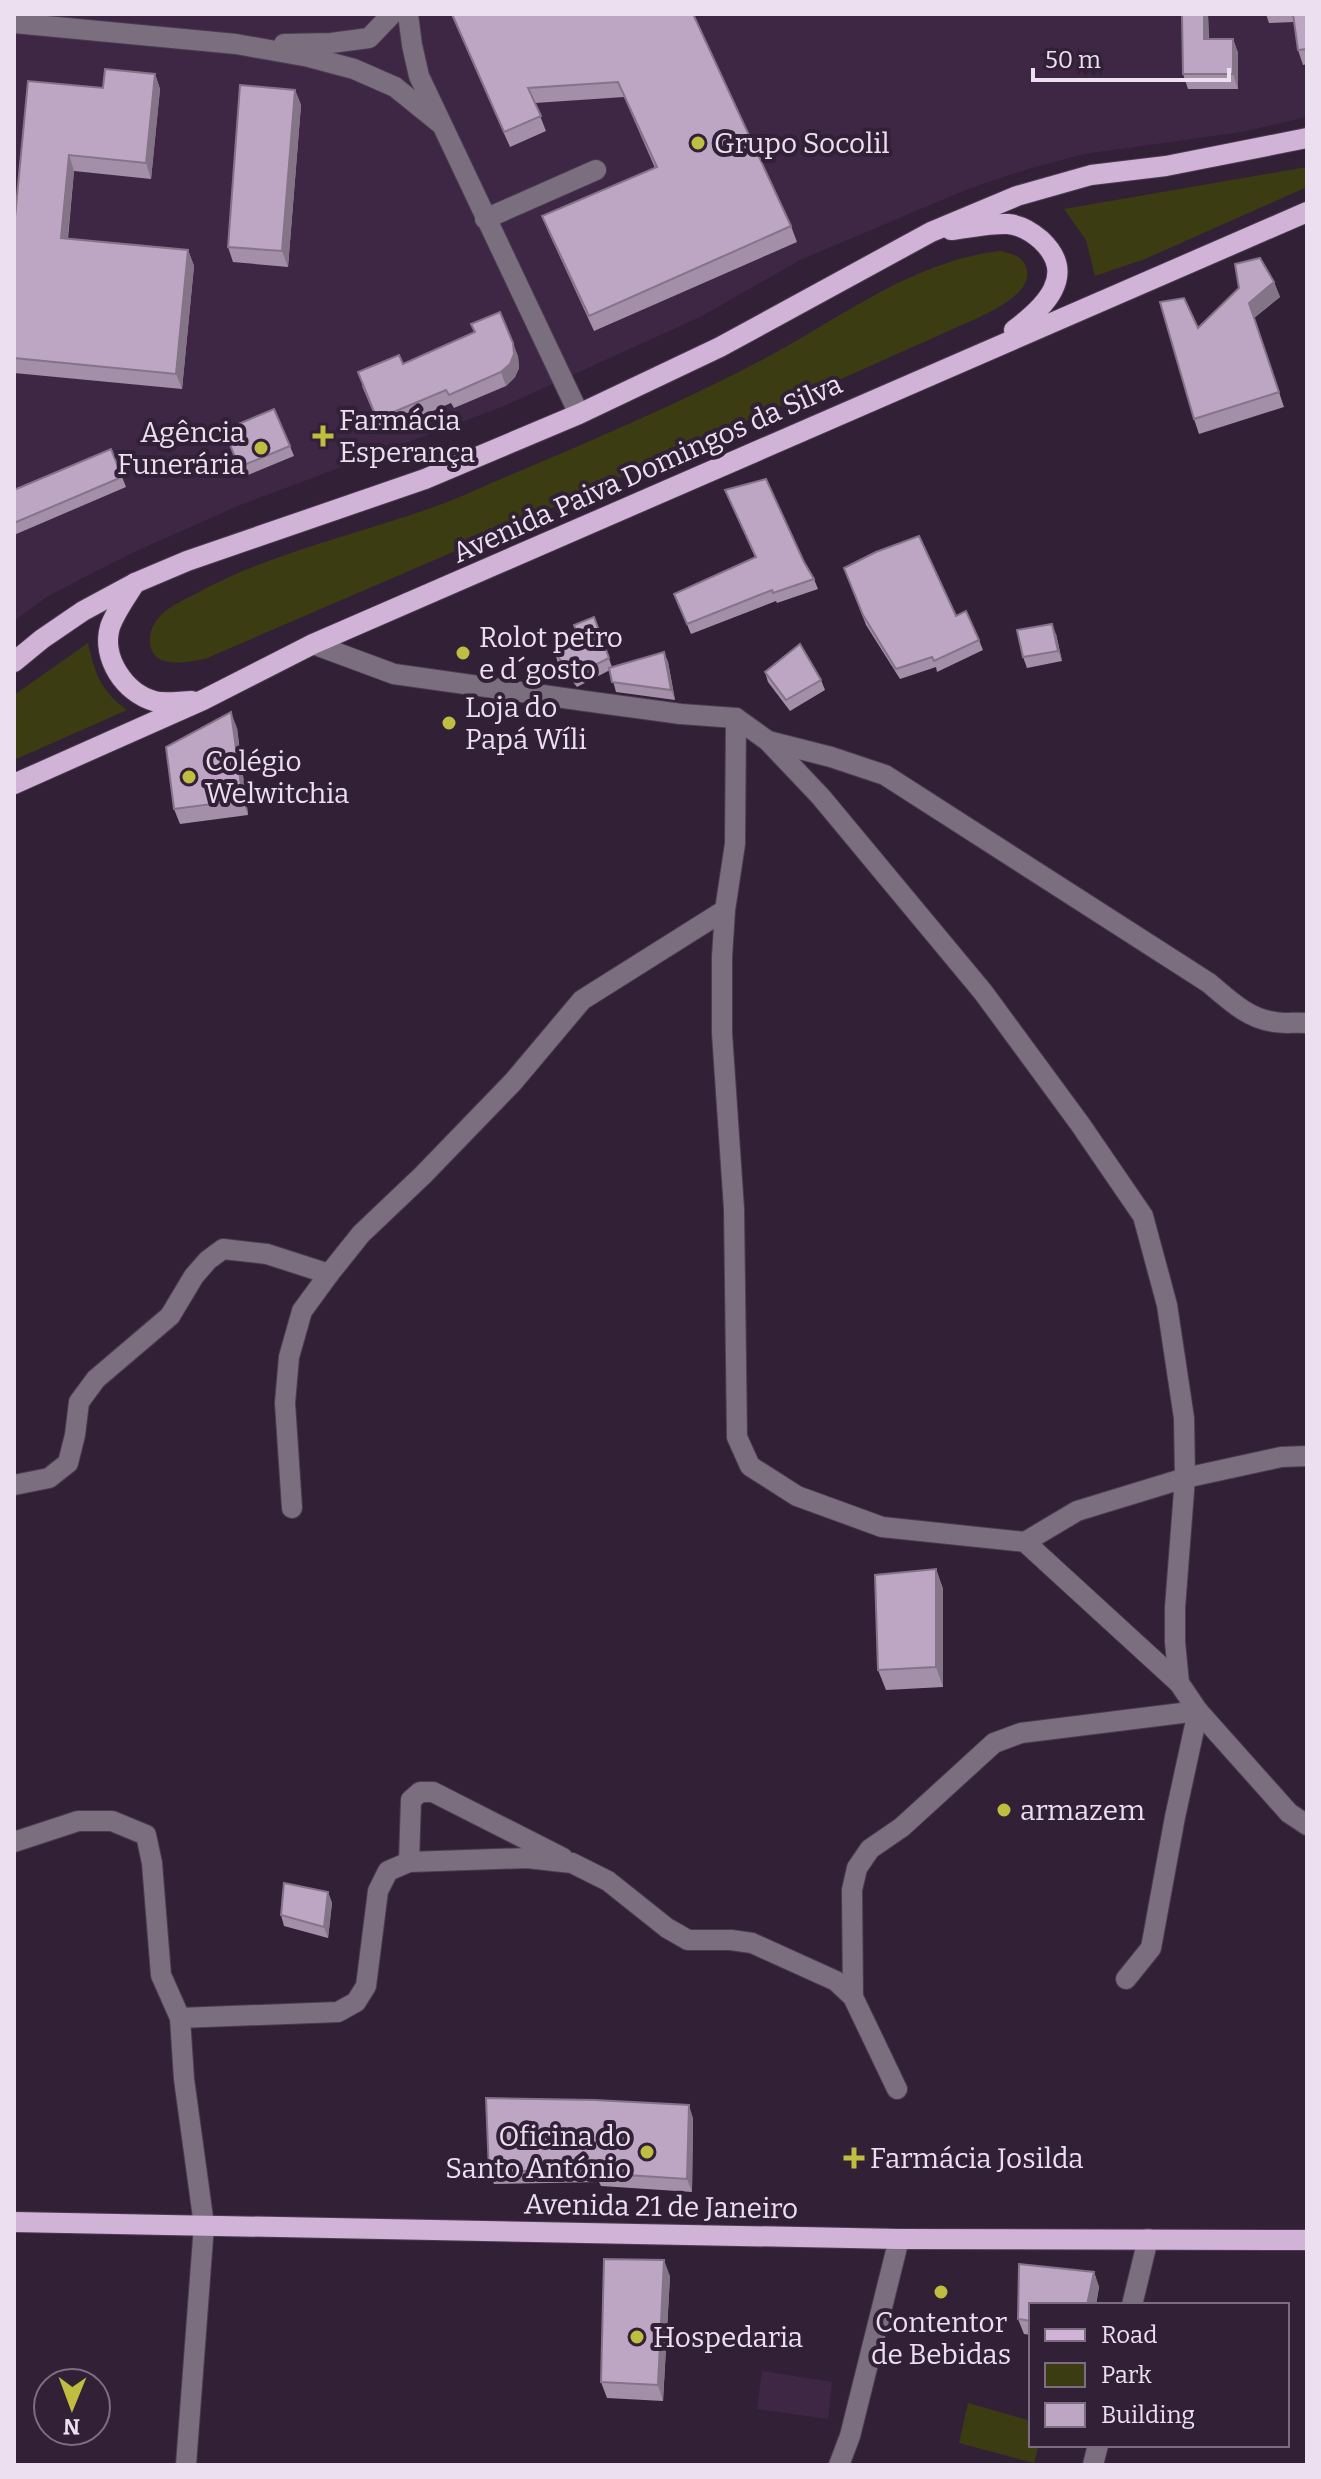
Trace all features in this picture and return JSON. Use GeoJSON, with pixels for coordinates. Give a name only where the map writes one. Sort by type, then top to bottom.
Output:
{"type":"FeatureCollection","features":[{"type":"Feature","properties":{"kind":"main road"},"geometry":{"type":"LineString","coordinates":[[14,662],[83,611],[135,583],[187,561],[425,479],[579,414],[720,347],[931,232],[1017,196],[1091,175],[1166,166],[1307,138]]}},
{"type":"Feature","properties":{"kind":"main road","name":"Avenida Paiva Domingos da Silva"},"geometry":{"type":"LineString","coordinates":[[14,784],[203,700],[313,644],[1307,212]]}},
{"type":"Feature","properties":{"kind":"main road"},"geometry":{"type":"LineString","coordinates":[[931,232],[1008,224],[1032,232],[1052,250],[1058,269],[1054,290],[1037,314],[987,350]]}},
{"type":"Feature","properties":{"kind":"main road"},"geometry":{"type":"LineString","coordinates":[[135,583],[110,628],[110,658],[121,679],[135,692],[156,702],[203,700]]}},
{"type":"Feature","properties":{"kind":"main road","name":"Avenida 21 de Janeiro"},"geometry":{"type":"LineString","coordinates":[[14,2222],[899,2239],[1307,2240]]}},
{"type":"Feature","properties":{"kind":"street"},"geometry":{"type":"LineString","coordinates":[[14,23],[236,44],[331,43],[369,38],[392,14]]}},
{"type":"Feature","properties":{"kind":"street"},"geometry":{"type":"LineString","coordinates":[[408,14],[419,76],[579,414]]}},
{"type":"Feature","properties":{"kind":"street"},"geometry":{"type":"LineString","coordinates":[[236,44],[354,69],[395,87],[442,125]]}},
{"type":"Feature","properties":{"kind":"street"},"geometry":{"type":"LineString","coordinates":[[485,219],[596,170]]}},
{"type":"Feature","properties":{"kind":"street"},"geometry":{"type":"LineString","coordinates":[[313,644],[394,674],[612,705],[736,718],[768,741],[821,797],[983,992],[1143,1216],[1167,1305],[1184,1418],[1185,1478],[1175,1608],[1179,1683]]}},
{"type":"Feature","properties":{"kind":"street"},"geometry":{"type":"LineString","coordinates":[[736,718],[735,844],[725,910],[722,1033],[734,1209],[737,1437],[750,1466],[797,1496],[882,1527],[1025,1542],[1179,1683],[1198,1711],[1289,1813],[1307,1825]]}},
{"type":"Feature","properties":{"kind":"street"},"geometry":{"type":"LineString","coordinates":[[768,741],[885,775],[1209,983],[1236,1006],[1259,1019],[1307,1023]]}},
{"type":"Feature","properties":{"kind":"street"},"geometry":{"type":"LineString","coordinates":[[292,1508],[285,1403],[289,1357],[302,1311],[361,1234],[513,1082],[582,1000],[725,910]]}},
{"type":"Feature","properties":{"kind":"street"},"geometry":{"type":"LineString","coordinates":[[14,1485],[49,1478],[68,1463],[79,1402],[96,1379],[170,1316],[194,1276],[223,1249],[267,1254],[329,1274]]}},
{"type":"Feature","properties":{"kind":"street"},"geometry":{"type":"LineString","coordinates":[[1025,1542],[1077,1511],[1185,1478],[1281,1457],[1307,1456]]}},
{"type":"Feature","properties":{"kind":"street"},"geometry":{"type":"LineString","coordinates":[[1126,1979],[1151,1948],[1198,1711]]}},
{"type":"Feature","properties":{"kind":"street"},"geometry":{"type":"LineString","coordinates":[[853,1997],[852,1890],[857,1868],[870,1849],[902,1827],[994,1743],[1021,1733],[1198,1711]]}},
{"type":"Feature","properties":{"kind":"street"},"geometry":{"type":"LineString","coordinates":[[409,1862],[411,1800],[420,1792],[433,1792],[608,1881],[667,1928],[688,1940],[752,1943],[836,1981],[853,1997],[897,2089]]}},
{"type":"Feature","properties":{"kind":"street"},"geometry":{"type":"LineString","coordinates":[[14,1842],[78,1821],[112,1821],[146,1835],[152,1863],[161,1975],[180,2018],[184,2079],[204,2225],[186,2465]]}},
{"type":"Feature","properties":{"kind":"street"},"geometry":{"type":"LineString","coordinates":[[180,2018],[338,2012],[356,2002],[366,1986],[378,1891],[388,1871],[409,1862],[527,1858],[572,1863]]}},
{"type":"Feature","properties":{"kind":"street"},"geometry":{"type":"LineString","coordinates":[[839,2465],[850,2436],[899,2239]]}},
{"type":"Feature","properties":{"kind":"street"},"geometry":{"type":"LineString","coordinates":[[1132,2303],[1148,2239]]}},
{"type":"Feature","properties":{"kind":"shaded area"},"geometry":{"type":"Polygon","coordinates":[[[14,14],[1307,14],[1307,117],[1242,132],[1084,154],[968,189],[800,260],[700,317],[504,406],[240,505],[134,552],[48,596],[14,621],[14,14]]]}},
{"type":"Feature","properties":{"kind":"shaded area"},"geometry":{"type":"Polygon","coordinates":[[[762,2371],[832,2382],[828,2419],[757,2409],[762,2371]]]}},
{"type":"Feature","properties":{"kind":"green space"},"geometry":{"type":"Polygon","coordinates":[[[1307,167],[1307,187],[1145,259],[1095,276],[1086,240],[1064,209],[1307,167]]]}},
{"type":"Feature","properties":{"kind":"green space"},"geometry":{"type":"Polygon","coordinates":[[[1000,251],[1022,260],[1027,278],[1022,288],[1002,306],[975,319],[205,659],[164,661],[153,652],[150,635],[160,616],[174,605],[223,580],[280,557],[456,499],[696,393],[905,280],[967,257],[1000,251]]]}},
{"type":"Feature","properties":{"kind":"green space"},"geometry":{"type":"Polygon","coordinates":[[[88,643],[100,681],[127,710],[14,760],[14,695],[88,643]]]}},
{"type":"Feature","properties":{"kind":"green space"},"geometry":{"type":"Polygon","coordinates":[[[968,2403],[1029,2420],[1029,2447],[1038,2447],[1034,2463],[959,2443],[968,2403]]]}},
{"type":"Feature","properties":{"kind":"building","name":"Grupo Socolil"},"geometry":{"type":"Polygon","coordinates":[[[452,14],[693,14],[791,226],[589,316],[542,216],[657,167],[618,82],[528,88],[541,116],[504,132],[452,14]]]}},
{"type":"Feature","properties":{"kind":"building"},"geometry":{"type":"Polygon","coordinates":[[[1182,14],[1204,14],[1204,39],[1233,39],[1233,74],[1183,74],[1182,14]]]}},
{"type":"Feature","properties":{"kind":"building"},"geometry":{"type":"Polygon","coordinates":[[[1293,14],[1307,14],[1307,49],[1298,50],[1293,14]]]}},
{"type":"Feature","properties":{"kind":"building"},"geometry":{"type":"Polygon","coordinates":[[[105,69],[155,74],[146,163],[69,155],[61,238],[188,250],[176,374],[14,358],[14,228],[28,81],[103,88],[105,69]]]}},
{"type":"Feature","properties":{"kind":"building"},"geometry":{"type":"Polygon","coordinates":[[[240,85],[295,90],[282,251],[228,247],[240,85]]]}},
{"type":"Feature","properties":{"kind":"building"},"geometry":{"type":"Polygon","coordinates":[[[1260,258],[1274,282],[1249,303],[1279,392],[1194,419],[1160,302],[1184,298],[1198,328],[1239,288],[1235,264],[1260,258]]]}},
{"type":"Feature","properties":{"kind":"building"},"geometry":{"type":"Polygon","coordinates":[[[500,312],[513,343],[514,354],[510,364],[501,372],[449,395],[446,390],[377,419],[358,372],[399,355],[403,364],[475,332],[471,324],[500,312]]]}},
{"type":"Feature","properties":{"kind":"building","name":"Agência Funerária"},"geometry":{"type":"Polygon","coordinates":[[[274,409],[290,446],[239,467],[224,430],[274,409]]]}},
{"type":"Feature","properties":{"kind":"building"},"geometry":{"type":"Polygon","coordinates":[[[111,449],[122,477],[14,523],[14,490],[111,449]]]}},
{"type":"Feature","properties":{"kind":"building"},"geometry":{"type":"Polygon","coordinates":[[[766,479],[814,579],[773,593],[772,590],[687,624],[674,594],[756,557],[725,490],[766,479]]]}},
{"type":"Feature","properties":{"kind":"building"},"geometry":{"type":"Polygon","coordinates":[[[919,536],[956,616],[966,611],[979,640],[934,661],[932,657],[896,669],[863,615],[844,568],[919,536]]]}},
{"type":"Feature","properties":{"kind":"building"},"geometry":{"type":"Polygon","coordinates":[[[594,617],[609,658],[573,676],[555,653],[579,638],[574,625],[594,617]]]}},
{"type":"Feature","properties":{"kind":"building"},"geometry":{"type":"Polygon","coordinates":[[[1052,624],[1058,651],[1023,657],[1017,630],[1052,624]]]}},
{"type":"Feature","properties":{"kind":"building"},"geometry":{"type":"Polygon","coordinates":[[[800,644],[821,680],[786,700],[765,672],[800,644]]]}},
{"type":"Feature","properties":{"kind":"building"},"geometry":{"type":"Polygon","coordinates":[[[664,652],[671,690],[612,682],[609,668],[664,652]]]}},
{"type":"Feature","properties":{"kind":"building","name":"Colégio Welwitchia"},"geometry":{"type":"Polygon","coordinates":[[[231,712],[243,800],[174,809],[166,747],[231,712]]]}},
{"type":"Feature","properties":{"kind":"building"},"geometry":{"type":"Polygon","coordinates":[[[936,1569],[936,1667],[878,1670],[875,1575],[936,1569]]]}},
{"type":"Feature","properties":{"kind":"building"},"geometry":{"type":"Polygon","coordinates":[[[284,1883],[328,1892],[324,1927],[281,1915],[284,1883]]]}},
{"type":"Feature","properties":{"kind":"building"},"geometry":{"type":"Polygon","coordinates":[[[486,2098],[689,2105],[687,2179],[596,2173],[596,2169],[489,2172],[486,2098]]]}},
{"type":"Feature","properties":{"kind":"building","name":"Hospedaria"},"geometry":{"type":"Polygon","coordinates":[[[604,2259],[664,2260],[658,2385],[601,2382],[604,2259]]]}},
{"type":"Feature","properties":{"kind":"building"},"geometry":{"type":"Polygon","coordinates":[[[1019,2264],[1094,2272],[1087,2303],[1029,2303],[1029,2321],[1018,2319],[1019,2264]]]}},
{"type":"Feature","properties":{"kind":"place","name":"Grupo Socolil"},"geometry":{"type":"Point","coordinates":[698,143]}},
{"type":"Feature","properties":{"kind":"place","name":"Farmácia Esperança"},"geometry":{"type":"Point","coordinates":[323,436]}},
{"type":"Feature","properties":{"kind":"place","name":"Agência Funerária"},"geometry":{"type":"Point","coordinates":[261,448]}},
{"type":"Feature","properties":{"kind":"place","name":"Rolot petro e d´gosto"},"geometry":{"type":"Point","coordinates":[463,653]}},
{"type":"Feature","properties":{"kind":"place","name":"Loja do Papá Wíli"},"geometry":{"type":"Point","coordinates":[449,723]}},
{"type":"Feature","properties":{"kind":"place","name":"Colégio Welwitchia"},"geometry":{"type":"Point","coordinates":[189,777]}},
{"type":"Feature","properties":{"kind":"place","name":"armazem"},"geometry":{"type":"Point","coordinates":[1004,1810]}},
{"type":"Feature","properties":{"kind":"place","name":"Oficina do Santo António"},"geometry":{"type":"Point","coordinates":[647,2152]}},
{"type":"Feature","properties":{"kind":"place","name":"Farmácia Josilda"},"geometry":{"type":"Point","coordinates":[854,2158]}},
{"type":"Feature","properties":{"kind":"place","name":"Contentor de Bebidas"},"geometry":{"type":"Point","coordinates":[941,2292]}},
{"type":"Feature","properties":{"kind":"place","name":"Hospedaria"},"geometry":{"type":"Point","coordinates":[637,2337]}}]}
